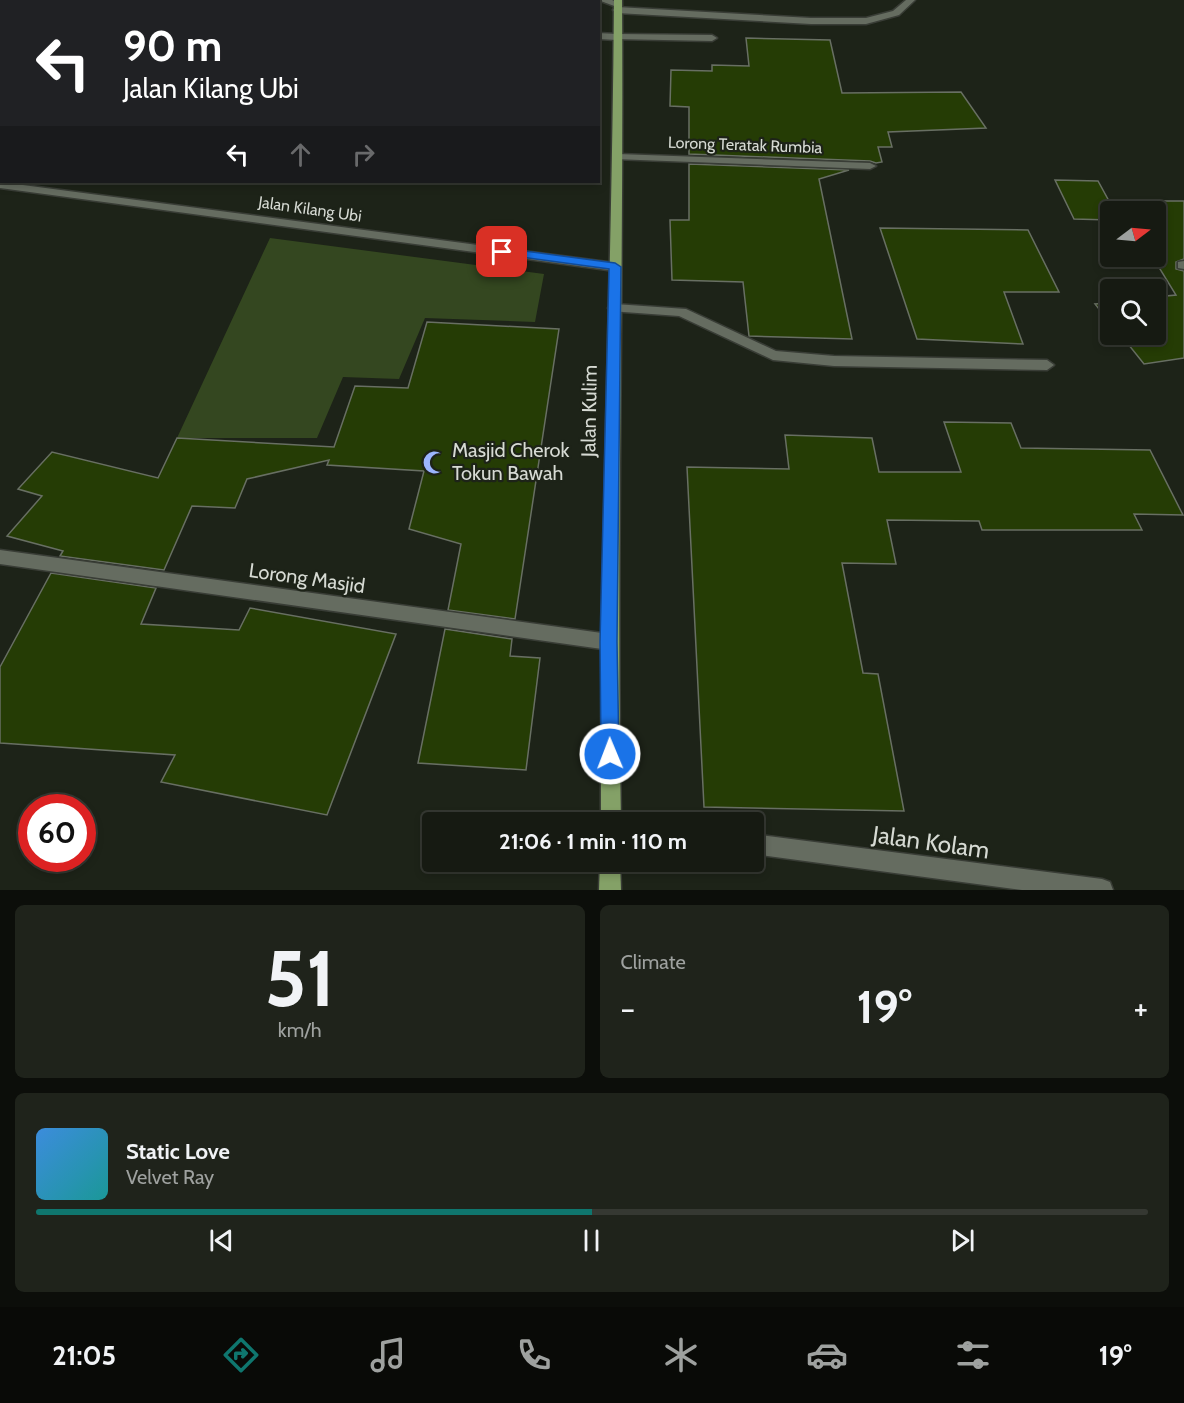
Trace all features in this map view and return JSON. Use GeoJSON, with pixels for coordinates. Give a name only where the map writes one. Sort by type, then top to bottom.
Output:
{"type":"FeatureCollection","features":[{"type":"Feature","properties":{"kind":"main road","name":"Jalan Kulim"},"geometry":{"type":"LineString","coordinates":[[611,812],[609,642],[618,157],[618,5]]}},
{"type":"Feature","properties":{"kind":"main road"},"geometry":{"type":"LineString","coordinates":[[610,872],[610,890]]}},
{"type":"Feature","properties":{"kind":"street"},"geometry":{"type":"LineString","coordinates":[[602,0],[618,5],[811,21],[866,21],[896,13],[911,0]]}},
{"type":"Feature","properties":{"kind":"street"},"geometry":{"type":"LineString","coordinates":[[600,36],[712,38]]}},
{"type":"Feature","properties":{"kind":"street","name":"Lorong Teratak Rumbia"},"geometry":{"type":"LineString","coordinates":[[618,157],[870,166]]}},
{"type":"Feature","properties":{"kind":"street","name":"Jalan Kilang Ubi"},"geometry":{"type":"LineString","coordinates":[[0,185],[615,267]]}},
{"type":"Feature","properties":{"kind":"street"},"geometry":{"type":"LineString","coordinates":[[615,308],[681,312],[773,355],[834,362],[1047,365]]}},
{"type":"Feature","properties":{"kind":"street","name":"Lorong Masjid"},"geometry":{"type":"LineString","coordinates":[[0,557],[609,642]]}},
{"type":"Feature","properties":{"kind":"street","name":"Jalan Kolam"},"geometry":{"type":"LineString","coordinates":[[764,845],[1101,890]]}},
{"type":"Feature","properties":{"kind":"green space"},"geometry":{"type":"Polygon","coordinates":[[[270,238],[544,274],[535,322],[425,318],[399,379],[343,377],[317,438],[177,438],[270,238]]]}},
{"type":"Feature","properties":{"kind":"building"},"geometry":{"type":"Polygon","coordinates":[[[746,38],[830,40],[842,93],[961,92],[986,128],[888,132],[892,147],[878,147],[882,162],[876,163],[689,154],[689,107],[670,106],[671,70],[712,71],[712,65],[749,66],[746,38]]]}},
{"type":"Feature","properties":{"kind":"building"},"geometry":{"type":"Polygon","coordinates":[[[689,164],[849,170],[819,179],[852,339],[749,336],[743,282],[672,280],[670,220],[689,220],[689,164]]]}},
{"type":"Feature","properties":{"kind":"building"},"geometry":{"type":"Polygon","coordinates":[[[1055,180],[1098,181],[1109,201],[1100,201],[1100,220],[1074,219],[1055,180]]]}},
{"type":"Feature","properties":{"kind":"building"},"geometry":{"type":"Polygon","coordinates":[[[1166,201],[1184,201],[1184,259],[1176,262],[1176,269],[1184,271],[1184,358],[1144,364],[1129,345],[1166,345],[1166,296],[1176,295],[1159,267],[1166,267],[1166,201]]]}},
{"type":"Feature","properties":{"kind":"building"},"geometry":{"type":"Polygon","coordinates":[[[880,228],[1028,230],[1059,292],[1004,292],[1023,344],[917,339],[880,228]]]}},
{"type":"Feature","properties":{"kind":"building","name":"Masjid Cherok Tokun Bawah"},"geometry":{"type":"Polygon","coordinates":[[[427,322],[559,329],[515,619],[448,610],[461,544],[409,529],[424,471],[327,465],[329,460],[247,479],[235,508],[192,506],[164,570],[60,556],[63,551],[7,536],[42,496],[18,489],[52,452],[158,478],[177,438],[334,447],[355,386],[408,388],[427,322]]]}},
{"type":"Feature","properties":{"kind":"building"},"geometry":{"type":"Polygon","coordinates":[[[944,422],[1011,423],[1021,448],[1150,450],[1183,515],[1134,514],[1142,530],[982,530],[979,521],[887,520],[896,564],[842,563],[863,673],[878,674],[904,811],[704,807],[687,467],[789,469],[785,435],[872,438],[879,472],[961,472],[944,422]]]}},
{"type":"Feature","properties":{"kind":"building"},"geometry":{"type":"Polygon","coordinates":[[[51,573],[156,588],[141,624],[239,630],[250,608],[396,634],[327,815],[161,782],[175,755],[0,743],[0,667],[51,573]]]}},
{"type":"Feature","properties":{"kind":"building"},"geometry":{"type":"Polygon","coordinates":[[[445,629],[512,639],[510,656],[540,658],[526,770],[418,763],[445,629]]]}},
{"type":"Feature","properties":{"kind":"place","name":"Masjid Cherok Tokun Bawah"},"geometry":{"type":"Point","coordinates":[434,462]}},
{"type":"Feature","properties":{"kind":"route"},"geometry":{"type":"LineString","coordinates":[[502,252],[615,267],[609,642],[610,754]]}}]}
